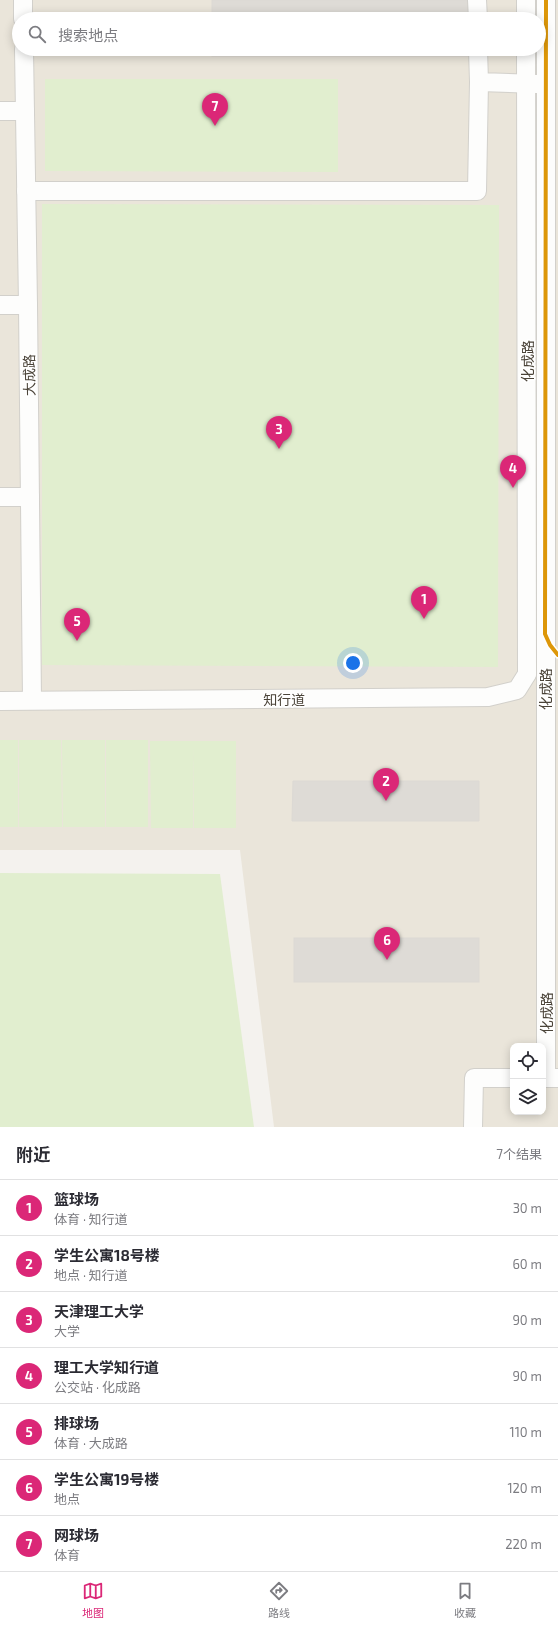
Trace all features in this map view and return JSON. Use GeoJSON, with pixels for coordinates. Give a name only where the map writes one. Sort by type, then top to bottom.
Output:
{"type":"FeatureCollection","features":[{"type":"Feature","properties":{"kind":"street"},"geometry":{"type":"LineString","coordinates":[[23,0],[23,12]]}},
{"type":"Feature","properties":{"kind":"street"},"geometry":{"type":"LineString","coordinates":[[477,0],[478,12]]}},
{"type":"Feature","properties":{"kind":"street"},"geometry":{"type":"LineString","coordinates":[[526,0],[526,12]]}},
{"type":"Feature","properties":{"kind":"street","name":"化成路"},"geometry":{"type":"LineString","coordinates":[[546,0],[546,85],[552,282],[545,634],[550,645],[546,666],[549,1078]]}},
{"type":"Feature","properties":{"kind":"street","name":"大成路"},"geometry":{"type":"LineString","coordinates":[[24,56],[32,700]]}},
{"type":"Feature","properties":{"kind":"street"},"geometry":{"type":"LineString","coordinates":[[26,191],[477,191],[478,56]]}},
{"type":"Feature","properties":{"kind":"street","name":"化成路"},"geometry":{"type":"LineString","coordinates":[[526,56],[527,641],[529,648],[546,666]]}},
{"type":"Feature","properties":{"kind":"street"},"geometry":{"type":"LineString","coordinates":[[479,82],[546,85]]}},
{"type":"Feature","properties":{"kind":"street"},"geometry":{"type":"LineString","coordinates":[[0,111],[25,111]]}},
{"type":"Feature","properties":{"kind":"street"},"geometry":{"type":"LineString","coordinates":[[526,282],[552,282]]}},
{"type":"Feature","properties":{"kind":"street"},"geometry":{"type":"LineString","coordinates":[[0,305],[28,305]]}},
{"type":"Feature","properties":{"kind":"street"},"geometry":{"type":"LineString","coordinates":[[0,497],[30,497]]}},
{"type":"Feature","properties":{"kind":"street","name":"知行道"},"geometry":{"type":"LineString","coordinates":[[0,701],[488,697],[517,690],[546,666]]}},
{"type":"Feature","properties":{"kind":"street"},"geometry":{"type":"LineString","coordinates":[[473,1127],[474,1078],[510,1078]]}},
{"type":"Feature","properties":{"kind":"shaded area"},"geometry":{"type":"Polygon","coordinates":[[[0,0],[558,0],[558,1127],[274,1127],[240,850],[0,850],[0,0]]]}},
{"type":"Feature","properties":{"kind":"green space"},"geometry":{"type":"Polygon","coordinates":[[[45,79],[338,79],[338,172],[45,171],[45,79]]]}},
{"type":"Feature","properties":{"kind":"green space"},"geometry":{"type":"Polygon","coordinates":[[[42,204],[499,205],[498,667],[42,665],[42,204]]]}},
{"type":"Feature","properties":{"kind":"green space"},"geometry":{"type":"Polygon","coordinates":[[[0,740],[18,740],[18,827],[0,827],[0,740]]]}},
{"type":"Feature","properties":{"kind":"green space"},"geometry":{"type":"Polygon","coordinates":[[[19,740],[61,740],[62,827],[19,827],[19,740]]]}},
{"type":"Feature","properties":{"kind":"green space"},"geometry":{"type":"Polygon","coordinates":[[[62,740],[105,740],[105,827],[63,827],[62,740]]]}},
{"type":"Feature","properties":{"kind":"green space"},"geometry":{"type":"Polygon","coordinates":[[[106,740],[148,740],[148,827],[106,827],[106,740]]]}},
{"type":"Feature","properties":{"kind":"green space"},"geometry":{"type":"Polygon","coordinates":[[[150,741],[193,741],[193,828],[151,828],[150,741]]]}},
{"type":"Feature","properties":{"kind":"green space"},"geometry":{"type":"Polygon","coordinates":[[[193,741],[236,741],[236,828],[194,828],[193,741]]]}},
{"type":"Feature","properties":{"kind":"green space"},"geometry":{"type":"Polygon","coordinates":[[[0,873],[220,874],[254,1127],[0,1127],[0,873]]]}},
{"type":"Feature","properties":{"kind":"building"},"geometry":{"type":"Polygon","coordinates":[[[212,0],[469,0],[469,12],[212,12],[212,0]]]}},
{"type":"Feature","properties":{"kind":"building"},"geometry":{"type":"Polygon","coordinates":[[[293,781],[479,781],[479,821],[292,821],[293,781]]]}},
{"type":"Feature","properties":{"kind":"building"},"geometry":{"type":"Polygon","coordinates":[[[294,938],[479,938],[479,982],[294,982],[294,938]]]}},
{"type":"Feature","properties":{"kind":"transit line"},"geometry":{"type":"LineString","coordinates":[[546,0],[546,12]]}},
{"type":"Feature","properties":{"kind":"transit line"},"geometry":{"type":"LineString","coordinates":[[546,56],[545,634],[550,645],[558,655]]}},
{"type":"Feature","properties":{"kind":"place","name":"网球场"},"geometry":{"type":"Point","coordinates":[215,126]}},
{"type":"Feature","properties":{"kind":"place","name":"天津理工大学"},"geometry":{"type":"Point","coordinates":[279,449]}},
{"type":"Feature","properties":{"kind":"place","name":"理工大学知行道"},"geometry":{"type":"Point","coordinates":[513,488]}},
{"type":"Feature","properties":{"kind":"place","name":"篮球场"},"geometry":{"type":"Point","coordinates":[424,619]}},
{"type":"Feature","properties":{"kind":"place","name":"排球场"},"geometry":{"type":"Point","coordinates":[77,641]}},
{"type":"Feature","properties":{"kind":"place","name":"学生公寓18号楼"},"geometry":{"type":"Point","coordinates":[386,801]}},
{"type":"Feature","properties":{"kind":"place","name":"学生公寓19号楼"},"geometry":{"type":"Point","coordinates":[387,960]}}]}
